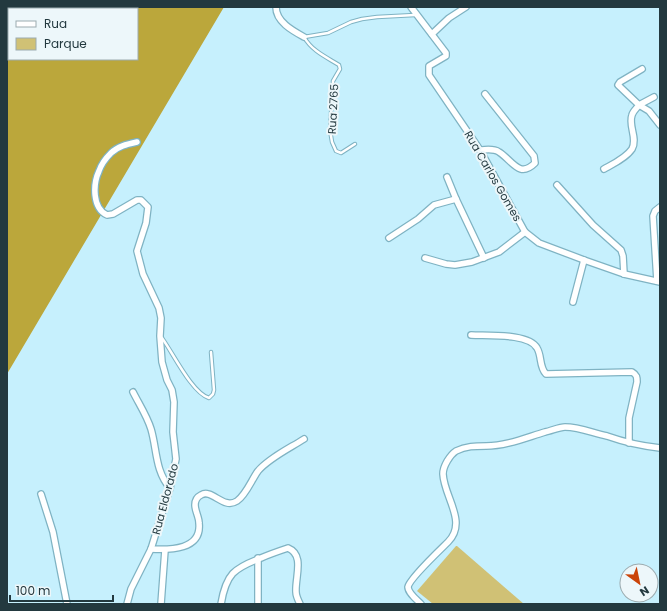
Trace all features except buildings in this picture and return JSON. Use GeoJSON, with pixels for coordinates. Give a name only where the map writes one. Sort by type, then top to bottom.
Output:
{"type":"FeatureCollection","features":[{"type":"Feature","properties":{"kind":"street"},"geometry":{"type":"LineString","coordinates":[[276,7],[276,11],[285,25],[304,38]]}},
{"type":"Feature","properties":{"kind":"street","name":"Rua Carlos Gomes"},"geometry":{"type":"LineString","coordinates":[[411,7],[446,53],[446,56],[429,66],[428,75],[480,150],[525,232],[539,243],[584,260],[624,274],[659,281]]}},
{"type":"Feature","properties":{"kind":"street"},"geometry":{"type":"LineString","coordinates":[[432,34],[449,18],[466,7]]}},
{"type":"Feature","properties":{"kind":"street"},"geometry":{"type":"LineString","coordinates":[[642,69],[618,83],[618,85],[639,105],[649,111],[660,125]]}},
{"type":"Feature","properties":{"kind":"street"},"geometry":{"type":"LineString","coordinates":[[480,150],[494,150],[499,152],[517,168],[526,170],[535,163],[534,156],[485,94]]}},
{"type":"Feature","properties":{"kind":"street"},"geometry":{"type":"LineString","coordinates":[[604,169],[622,158],[632,148],[634,135],[631,123],[632,114],[639,105],[654,97]]}},
{"type":"Feature","properties":{"kind":"street","name":"Rua Eldorado"},"geometry":{"type":"LineString","coordinates":[[127,604],[131,589],[151,549],[170,488],[176,458],[173,432],[174,402],[172,390],[167,380],[162,362],[160,336],[161,318],[159,308],[142,274],[137,251],[146,223],[148,207],[141,200],[137,200],[113,214],[108,215],[100,210],[95,192],[95,182],[99,169],[112,152],[120,146],[137,142]]}},
{"type":"Feature","properties":{"kind":"street"},"geometry":{"type":"LineString","coordinates":[[447,177],[484,258]]}},
{"type":"Feature","properties":{"kind":"street"},"geometry":{"type":"LineString","coordinates":[[557,185],[593,225],[621,250],[623,256],[624,274]]}},
{"type":"Feature","properties":{"kind":"street"},"geometry":{"type":"LineString","coordinates":[[389,238],[434,205],[456,199]]}},
{"type":"Feature","properties":{"kind":"street"},"geometry":{"type":"LineString","coordinates":[[659,281],[653,216],[660,207]]}},
{"type":"Feature","properties":{"kind":"street"},"geometry":{"type":"LineString","coordinates":[[425,258],[455,265],[472,262],[499,252],[525,232]]}},
{"type":"Feature","properties":{"kind":"street"},"geometry":{"type":"LineString","coordinates":[[573,302],[584,260]]}},
{"type":"Feature","properties":{"kind":"street"},"geometry":{"type":"LineString","coordinates":[[471,335],[517,337],[529,340],[537,347],[541,356],[542,367],[546,374],[632,372],[636,374],[637,382],[629,418],[629,443]]}},
{"type":"Feature","properties":{"kind":"street"},"geometry":{"type":"LineString","coordinates":[[133,392],[151,428],[158,467],[165,482],[170,488]]}},
{"type":"Feature","properties":{"kind":"street"},"geometry":{"type":"LineString","coordinates":[[421,604],[408,587],[410,582],[453,537],[456,530],[456,516],[446,488],[443,473],[446,462],[455,452],[472,445],[487,446],[514,442],[564,427],[579,429],[629,443],[660,448]]}},
{"type":"Feature","properties":{"kind":"street"},"geometry":{"type":"LineString","coordinates":[[151,549],[165,550],[180,547],[188,545],[195,540],[199,535],[199,523],[195,506],[196,499],[200,495],[205,493],[211,494],[222,501],[230,503],[237,501],[264,464],[304,439]]}},
{"type":"Feature","properties":{"kind":"street"},"geometry":{"type":"LineString","coordinates":[[41,494],[54,532],[67,604]]}},
{"type":"Feature","properties":{"kind":"street"},"geometry":{"type":"LineString","coordinates":[[221,604],[227,582],[232,574],[243,564],[288,548],[293,550],[296,554],[298,562],[296,596],[300,604]]}},
{"type":"Feature","properties":{"kind":"street"},"geometry":{"type":"LineString","coordinates":[[162,604],[165,550]]}},
{"type":"Feature","properties":{"kind":"street"},"geometry":{"type":"LineString","coordinates":[[258,558],[258,604]]}},
{"type":"Feature","properties":{"kind":"lane"},"geometry":{"type":"LineString","coordinates":[[304,38],[328,33],[351,22],[362,19],[417,15]]}},
{"type":"Feature","properties":{"kind":"lane","name":"Rua 2765"},"geometry":{"type":"LineString","coordinates":[[304,38],[316,51],[338,65],[340,69],[333,81],[330,130],[334,147],[336,151],[341,153],[355,144]]}},
{"type":"Feature","properties":{"kind":"lane"},"geometry":{"type":"LineString","coordinates":[[160,336],[180,368],[200,392],[209,398],[213,394],[214,390],[211,352]]}},
{"type":"Feature","properties":{"kind":"green space"},"geometry":{"type":"Polygon","coordinates":[[[456,546],[524,604],[433,604],[417,591],[456,546]]]}},
{"type":"Feature","properties":{"kind":"shaded area"},"geometry":{"type":"Polygon","coordinates":[[[7,7],[224,7],[7,374],[7,7]]]}}]}
